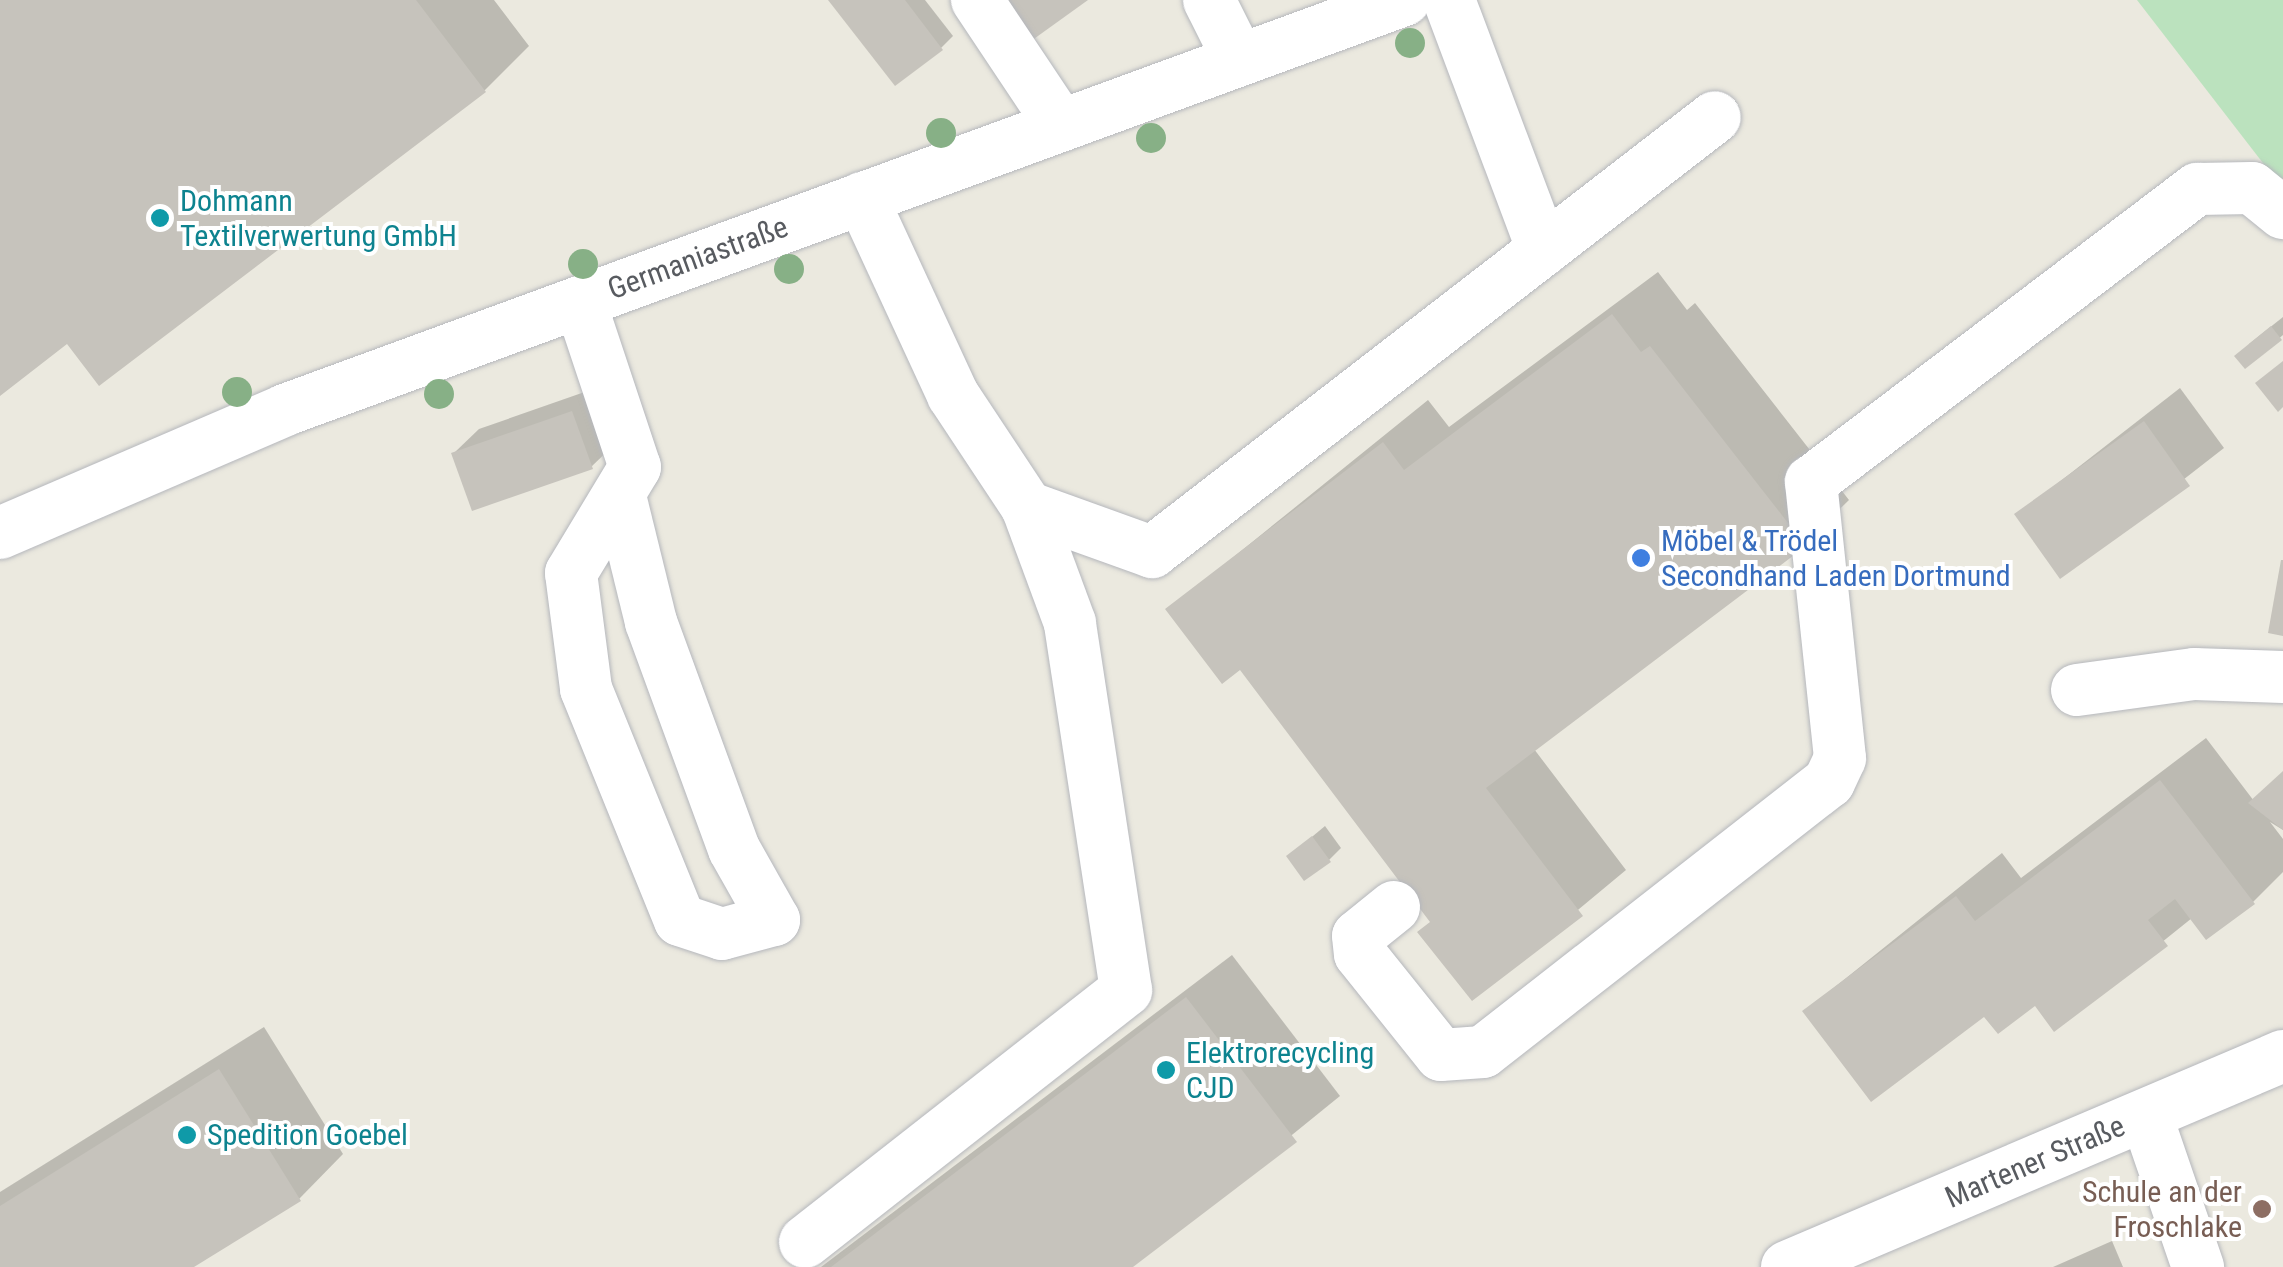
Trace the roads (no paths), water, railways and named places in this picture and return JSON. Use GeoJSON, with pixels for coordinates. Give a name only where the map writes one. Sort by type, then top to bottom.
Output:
{"type":"FeatureCollection","features":[{"type":"Feature","properties":{"kind":"street"},"geometry":{"type":"LineString","coordinates":[[977,0],[1061,126]]}},
{"type":"Feature","properties":{"kind":"street"},"geometry":{"type":"LineString","coordinates":[[1209,0],[1239,60]]}},
{"type":"Feature","properties":{"kind":"street","name":"Germaniastraße"},"geometry":{"type":"LineString","coordinates":[[0,533],[285,410],[1404,0]]}},
{"type":"Feature","properties":{"kind":"street"},"geometry":{"type":"LineString","coordinates":[[1449,0],[1543,250]]}},
{"type":"Feature","properties":{"kind":"street"},"geometry":{"type":"LineString","coordinates":[[1027,508],[1152,552],[1714,117]]}},
{"type":"Feature","properties":{"kind":"street"},"geometry":{"type":"LineString","coordinates":[[1394,908],[1358,936],[1360,954],[1442,1054],[1482,1052],[1828,782],[1840,758],[1811,482],[2198,188],[2252,188],[2283,213]]}},
{"type":"Feature","properties":{"kind":"street"},"geometry":{"type":"LineString","coordinates":[[805,1242],[1126,990],[1070,624],[1027,508],[953,395],[862,198]]}},
{"type":"Feature","properties":{"kind":"street"},"geometry":{"type":"LineString","coordinates":[[580,302],[635,467],[620,500],[570,573],[586,689],[680,920],[722,934],[774,920],[734,849],[663,657],[629,560],[620,500]]}},
{"type":"Feature","properties":{"kind":"street"},"geometry":{"type":"LineString","coordinates":[[2077,690],[2194,674],[2283,677]]}},
{"type":"Feature","properties":{"kind":"street","name":"Martener Straße"},"geometry":{"type":"LineString","coordinates":[[1787,1267],[2283,1056]]}},
{"type":"Feature","properties":{"kind":"street"},"geometry":{"type":"LineString","coordinates":[[2146,1115],[2198,1267]]}},
{"type":"Feature","properties":{"kind":"place","name":"Dohmann Textilverwertung GmbH"},"geometry":{"type":"Point","coordinates":[160,218]}},
{"type":"Feature","properties":{"kind":"place","name":"Möbel & Trödel Secondhand Laden Dortmund"},"geometry":{"type":"Point","coordinates":[1641,558]}},
{"type":"Feature","properties":{"kind":"place","name":"Elektrorecycling CJD"},"geometry":{"type":"Point","coordinates":[1166,1070]}},
{"type":"Feature","properties":{"kind":"place","name":"Spedition Goebel"},"geometry":{"type":"Point","coordinates":[187,1135]}},
{"type":"Feature","properties":{"kind":"place","name":"Schule an der Froschlake"},"geometry":{"type":"Point","coordinates":[2262,1209]}}]}
